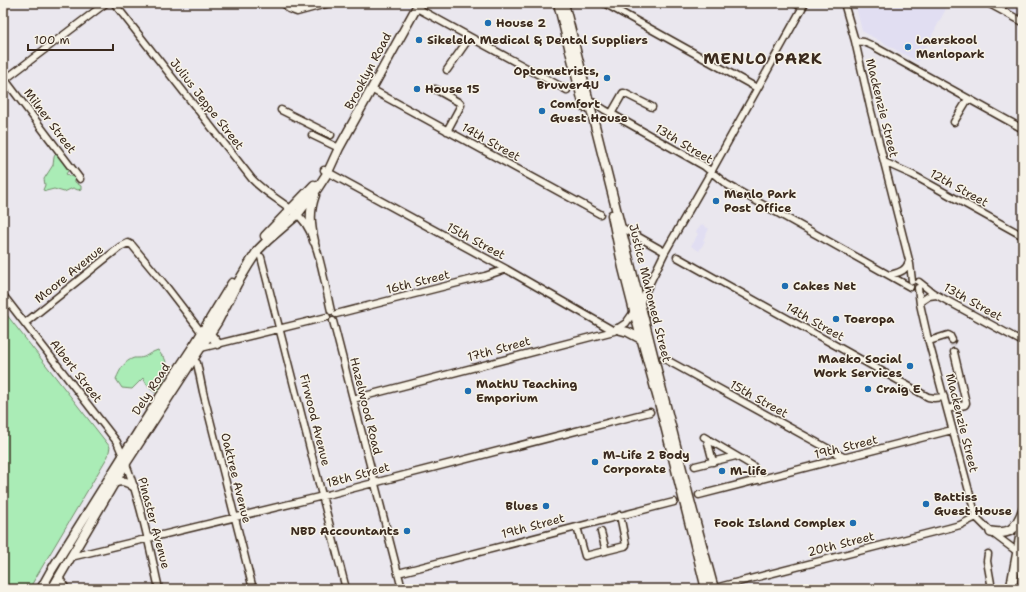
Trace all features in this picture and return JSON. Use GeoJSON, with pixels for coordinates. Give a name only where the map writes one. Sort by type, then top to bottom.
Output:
{"type":"FeatureCollection","features":[{"type":"Feature","properties":{"kind":"main road","name":"Justice Mahomed Street"},"geometry":{"type":"LineString","coordinates":[[558,3],[614,224],[623,268],[641,339],[711,589]]}},
{"type":"Feature","properties":{"kind":"main road","name":"Justice Mahomed Street"},"geometry":{"type":"LineString","coordinates":[[564,3],[711,589]]}},
{"type":"Feature","properties":{"kind":"main road","name":"Brooklyn Road"},"geometry":{"type":"LineString","coordinates":[[294,212],[317,189],[418,5]]}},
{"type":"Feature","properties":{"kind":"main road","name":"Brooklyn Road"},"geometry":{"type":"LineString","coordinates":[[294,212],[326,171]]}},
{"type":"Feature","properties":{"kind":"main road"},"geometry":{"type":"LineString","coordinates":[[314,241],[310,221],[310,210],[317,189]]}},
{"type":"Feature","properties":{"kind":"main road","name":"Dely Road"},"geometry":{"type":"LineString","coordinates":[[42,589],[51,571],[206,334],[254,248],[294,212]]}},
{"type":"Feature","properties":{"kind":"main road"},"geometry":{"type":"LineString","coordinates":[[616,330],[628,332],[641,339]]}},
{"type":"Feature","properties":{"kind":"main road","name":"Dely Road"},"geometry":{"type":"LineString","coordinates":[[183,369],[193,361],[201,348],[206,334]]}},
{"type":"Feature","properties":{"kind":"main road"},"geometry":{"type":"LineString","coordinates":[[206,334],[218,344]]}},
{"type":"Feature","properties":{"kind":"main road"},"geometry":{"type":"LineString","coordinates":[[183,369],[194,351],[201,348]]}},
{"type":"Feature","properties":{"kind":"main road","name":"Dely Road"},"geometry":{"type":"LineString","coordinates":[[52,589],[57,576],[71,557],[114,484],[125,459]]}},
{"type":"Feature","properties":{"kind":"main road"},"geometry":{"type":"LineString","coordinates":[[114,484],[121,481],[127,482],[133,486]]}},
{"type":"Feature","properties":{"kind":"main road"},"geometry":{"type":"LineString","coordinates":[[991,532],[1004,533],[1012,530],[1016,526],[1023,511]]}},
{"type":"Feature","properties":{"kind":"main road"},"geometry":{"type":"LineString","coordinates":[[1011,589],[1020,554],[1023,524]]}},
{"type":"Feature","properties":{"kind":"main road"},"geometry":{"type":"LineString","coordinates":[[47,589],[57,576]]}},
{"type":"Feature","properties":{"kind":"street"},"geometry":{"type":"LineString","coordinates":[[4,79],[106,3]]}},
{"type":"Feature","properties":{"kind":"street","name":"Julius Jeppe Street"},"geometry":{"type":"LineString","coordinates":[[114,3],[252,180],[294,212]]}},
{"type":"Feature","properties":{"kind":"street"},"geometry":{"type":"LineString","coordinates":[[286,5],[296,12],[330,3]]}},
{"type":"Feature","properties":{"kind":"street"},"geometry":{"type":"LineString","coordinates":[[604,3],[757,88]]}},
{"type":"Feature","properties":{"kind":"street"},"geometry":{"type":"LineString","coordinates":[[795,3],[803,5]]}},
{"type":"Feature","properties":{"kind":"street","name":"Mackenzie Street"},"geometry":{"type":"LineString","coordinates":[[844,3],[855,41],[929,341],[976,517],[991,532],[1020,554]]}},
{"type":"Feature","properties":{"kind":"street"},"geometry":{"type":"LineString","coordinates":[[988,3],[1023,22]]}},
{"type":"Feature","properties":{"kind":"street"},"geometry":{"type":"LineString","coordinates":[[418,5],[470,37],[567,90]]}},
{"type":"Feature","properties":{"kind":"street","name":"17th Street"},"geometry":{"type":"LineString","coordinates":[[353,398],[616,330],[626,323],[640,303],[665,252],[803,5]]}},
{"type":"Feature","properties":{"kind":"street"},"geometry":{"type":"LineString","coordinates":[[447,70],[470,37]]}},
{"type":"Feature","properties":{"kind":"street"},"geometry":{"type":"LineString","coordinates":[[855,41],[864,42],[873,46],[1023,129]]}},
{"type":"Feature","properties":{"kind":"street","name":"Milner Street"},"geometry":{"type":"LineString","coordinates":[[4,79],[80,179]]}},
{"type":"Feature","properties":{"kind":"street","name":"14th Street"},"geometry":{"type":"LineString","coordinates":[[371,89],[600,214]]}},
{"type":"Feature","properties":{"kind":"street"},"geometry":{"type":"LineString","coordinates":[[435,89],[461,105],[447,131]]}},
{"type":"Feature","properties":{"kind":"street"},"geometry":{"type":"LineString","coordinates":[[611,114],[623,93],[652,107]]}},
{"type":"Feature","properties":{"kind":"street","name":"13th Street"},"geometry":{"type":"LineString","coordinates":[[588,99],[611,114],[704,166],[726,184],[892,276],[915,284],[935,294],[1023,342]]}},
{"type":"Feature","properties":{"kind":"street"},"geometry":{"type":"LineString","coordinates":[[954,122],[968,99]]}},
{"type":"Feature","properties":{"kind":"street"},"geometry":{"type":"LineString","coordinates":[[281,110],[331,135]]}},
{"type":"Feature","properties":{"kind":"street"},"geometry":{"type":"LineString","coordinates":[[320,129],[314,136],[339,149]]}},
{"type":"Feature","properties":{"kind":"street","name":"12th Street"},"geometry":{"type":"LineString","coordinates":[[884,162],[913,175],[1023,236]]}},
{"type":"Feature","properties":{"kind":"street","name":"15th Street"},"geometry":{"type":"LineString","coordinates":[[326,171],[616,330]]}},
{"type":"Feature","properties":{"kind":"street","name":"Hazelwood Road"},"geometry":{"type":"LineString","coordinates":[[294,212],[308,226],[314,241],[402,589]]}},
{"type":"Feature","properties":{"kind":"street"},"geometry":{"type":"LineString","coordinates":[[621,227],[665,252]]}},
{"type":"Feature","properties":{"kind":"street","name":"Moore Avenue"},"geometry":{"type":"LineString","coordinates":[[25,323],[120,247],[128,243],[206,334]]}},
{"type":"Feature","properties":{"kind":"street","name":"Firwood Avenue"},"geometry":{"type":"LineString","coordinates":[[261,257],[346,589]]}},
{"type":"Feature","properties":{"kind":"street","name":"14th Street"},"geometry":{"type":"LineString","coordinates":[[677,257],[928,397],[944,397]]}},
{"type":"Feature","properties":{"kind":"street"},"geometry":{"type":"LineString","coordinates":[[892,276],[904,271],[910,262]]}},
{"type":"Feature","properties":{"kind":"street","name":"16th Street"},"geometry":{"type":"LineString","coordinates":[[333,315],[485,276],[506,269]]}},
{"type":"Feature","properties":{"kind":"street"},"geometry":{"type":"LineString","coordinates":[[920,303],[929,296],[935,294]]}},
{"type":"Feature","properties":{"kind":"street","name":"Albert Street"},"geometry":{"type":"LineString","coordinates":[[3,295],[117,442],[125,459]]}},
{"type":"Feature","properties":{"kind":"street"},"geometry":{"type":"LineString","coordinates":[[201,348],[327,317],[330,321],[333,315]]}},
{"type":"Feature","properties":{"kind":"street"},"geometry":{"type":"LineString","coordinates":[[929,341],[948,335],[952,340]]}},
{"type":"Feature","properties":{"kind":"street"},"geometry":{"type":"LineString","coordinates":[[947,409],[965,405],[966,403],[954,352]]}},
{"type":"Feature","properties":{"kind":"street","name":"15th Street"},"geometry":{"type":"LineString","coordinates":[[663,358],[845,458]]}},
{"type":"Feature","properties":{"kind":"street","name":"Oaktree Avenue"},"geometry":{"type":"LineString","coordinates":[[193,361],[197,363],[198,373],[252,589]]}},
{"type":"Feature","properties":{"kind":"street"},"geometry":{"type":"LineString","coordinates":[[183,369],[191,369],[198,373]]}},
{"type":"Feature","properties":{"kind":"street","name":"18th Street"},"geometry":{"type":"LineString","coordinates":[[71,557],[323,496],[650,412]]}},
{"type":"Feature","properties":{"kind":"street","name":"19th Street"},"geometry":{"type":"LineString","coordinates":[[699,495],[952,430]]}},
{"type":"Feature","properties":{"kind":"street"},"geometry":{"type":"LineString","coordinates":[[713,462],[705,438],[753,466],[760,480]]}},
{"type":"Feature","properties":{"kind":"street"},"geometry":{"type":"LineString","coordinates":[[695,466],[736,456]]}},
{"type":"Feature","properties":{"kind":"street","name":"Pinaster Avenue"},"geometry":{"type":"LineString","coordinates":[[125,459],[148,539],[159,589]]}},
{"type":"Feature","properties":{"kind":"street","name":"19th Street"},"geometry":{"type":"LineString","coordinates":[[398,573],[674,502]]}},
{"type":"Feature","properties":{"kind":"street"},"geometry":{"type":"LineString","coordinates":[[577,526],[585,556],[606,551],[626,545],[620,515]]}},
{"type":"Feature","properties":{"kind":"street","name":"20th Street"},"geometry":{"type":"LineString","coordinates":[[711,589],[949,528],[960,525],[976,517]]}},
{"type":"Feature","properties":{"kind":"street"},"geometry":{"type":"LineString","coordinates":[[601,532],[606,551]]}},
{"type":"Feature","properties":{"kind":"street"},"geometry":{"type":"LineString","coordinates":[[988,554],[987,561],[992,589]]}},
{"type":"Feature","properties":{"kind":"street"},"geometry":{"type":"LineString","coordinates":[[57,576],[66,589]]}},
{"type":"Feature","properties":{"kind":"shaded area","name":"Laerskool Menlopark"},"geometry":{"type":"Polygon","coordinates":[[[855,3],[949,3],[918,62],[862,31],[855,3]]]}},
{"type":"Feature","properties":{"kind":"shaded area","name":"Laerskool Menlopark"},"geometry":{"type":"Polygon","coordinates":[[[996,3],[1023,3],[1023,16],[1006,8],[996,3]]]}},
{"type":"Feature","properties":{"kind":"shaded area"},"geometry":{"type":"Polygon","coordinates":[[[702,224],[709,229],[703,240],[705,241],[699,251],[691,246],[698,234],[696,232],[702,224]]]}},
{"type":"Feature","properties":{"kind":"green space"},"geometry":{"type":"Polygon","coordinates":[[[57,151],[68,167],[66,174],[75,178],[75,182],[81,186],[81,189],[78,190],[73,188],[64,192],[54,189],[46,191],[43,190],[45,185],[44,179],[53,165],[54,157],[57,151]]]}},
{"type":"Feature","properties":{"kind":"green space"},"geometry":{"type":"Polygon","coordinates":[[[3,310],[110,447],[108,456],[29,589],[3,589],[3,310]]]}},
{"type":"Feature","properties":{"kind":"green space"},"geometry":{"type":"Polygon","coordinates":[[[158,350],[164,357],[167,367],[160,391],[156,393],[149,388],[143,378],[132,389],[122,388],[116,379],[125,364],[131,359],[144,357],[158,350]]]}},
{"type":"Feature","properties":{"kind":"tunnel"},"geometry":{"type":"LineString","coordinates":[[952,340],[954,352]]}},
{"type":"Feature","properties":{"kind":"place","name":"House 2"},"geometry":{"type":"Point","coordinates":[488,23]}},
{"type":"Feature","properties":{"kind":"place","name":"Sikelela Medical & Dental Suppliers"},"geometry":{"type":"Point","coordinates":[419,40]}},
{"type":"Feature","properties":{"kind":"place","name":"Laerskool Menlopark"},"geometry":{"type":"Point","coordinates":[908,47]}},
{"type":"Feature","properties":{"kind":"place","name":"Optometrists, Bruwer4U"},"geometry":{"type":"Point","coordinates":[607,78]}},
{"type":"Feature","properties":{"kind":"place","name":"House 15"},"geometry":{"type":"Point","coordinates":[417,89]}},
{"type":"Feature","properties":{"kind":"place","name":"Comfort Guest House"},"geometry":{"type":"Point","coordinates":[542,111]}},
{"type":"Feature","properties":{"kind":"place","name":"Menlo Park Post Office"},"geometry":{"type":"Point","coordinates":[716,201]}},
{"type":"Feature","properties":{"kind":"place","name":"Cakes Net"},"geometry":{"type":"Point","coordinates":[785,286]}},
{"type":"Feature","properties":{"kind":"place","name":"Toeropa"},"geometry":{"type":"Point","coordinates":[836,319]}},
{"type":"Feature","properties":{"kind":"place","name":"Maeko Social Work Services"},"geometry":{"type":"Point","coordinates":[910,366]}},
{"type":"Feature","properties":{"kind":"place","name":"Craig E"},"geometry":{"type":"Point","coordinates":[868,389]}},
{"type":"Feature","properties":{"kind":"place","name":"MathU Teaching Emporium"},"geometry":{"type":"Point","coordinates":[468,391]}},
{"type":"Feature","properties":{"kind":"place","name":"M-Life 2 Body Corporate"},"geometry":{"type":"Point","coordinates":[595,462]}},
{"type":"Feature","properties":{"kind":"place","name":"M-life"},"geometry":{"type":"Point","coordinates":[722,471]}},
{"type":"Feature","properties":{"kind":"place","name":"Battiss Guest House"},"geometry":{"type":"Point","coordinates":[926,504]}},
{"type":"Feature","properties":{"kind":"place","name":"Blues"},"geometry":{"type":"Point","coordinates":[546,506]}},
{"type":"Feature","properties":{"kind":"place","name":"Fook Island Complex"},"geometry":{"type":"Point","coordinates":[853,523]}},
{"type":"Feature","properties":{"kind":"place","name":"NBD Accountants"},"geometry":{"type":"Point","coordinates":[407,531]}},
{"type":"Feature","properties":{"kind":"district","name":"MENLO PARK"},"geometry":{"type":"Point","coordinates":[763,58]}}]}
